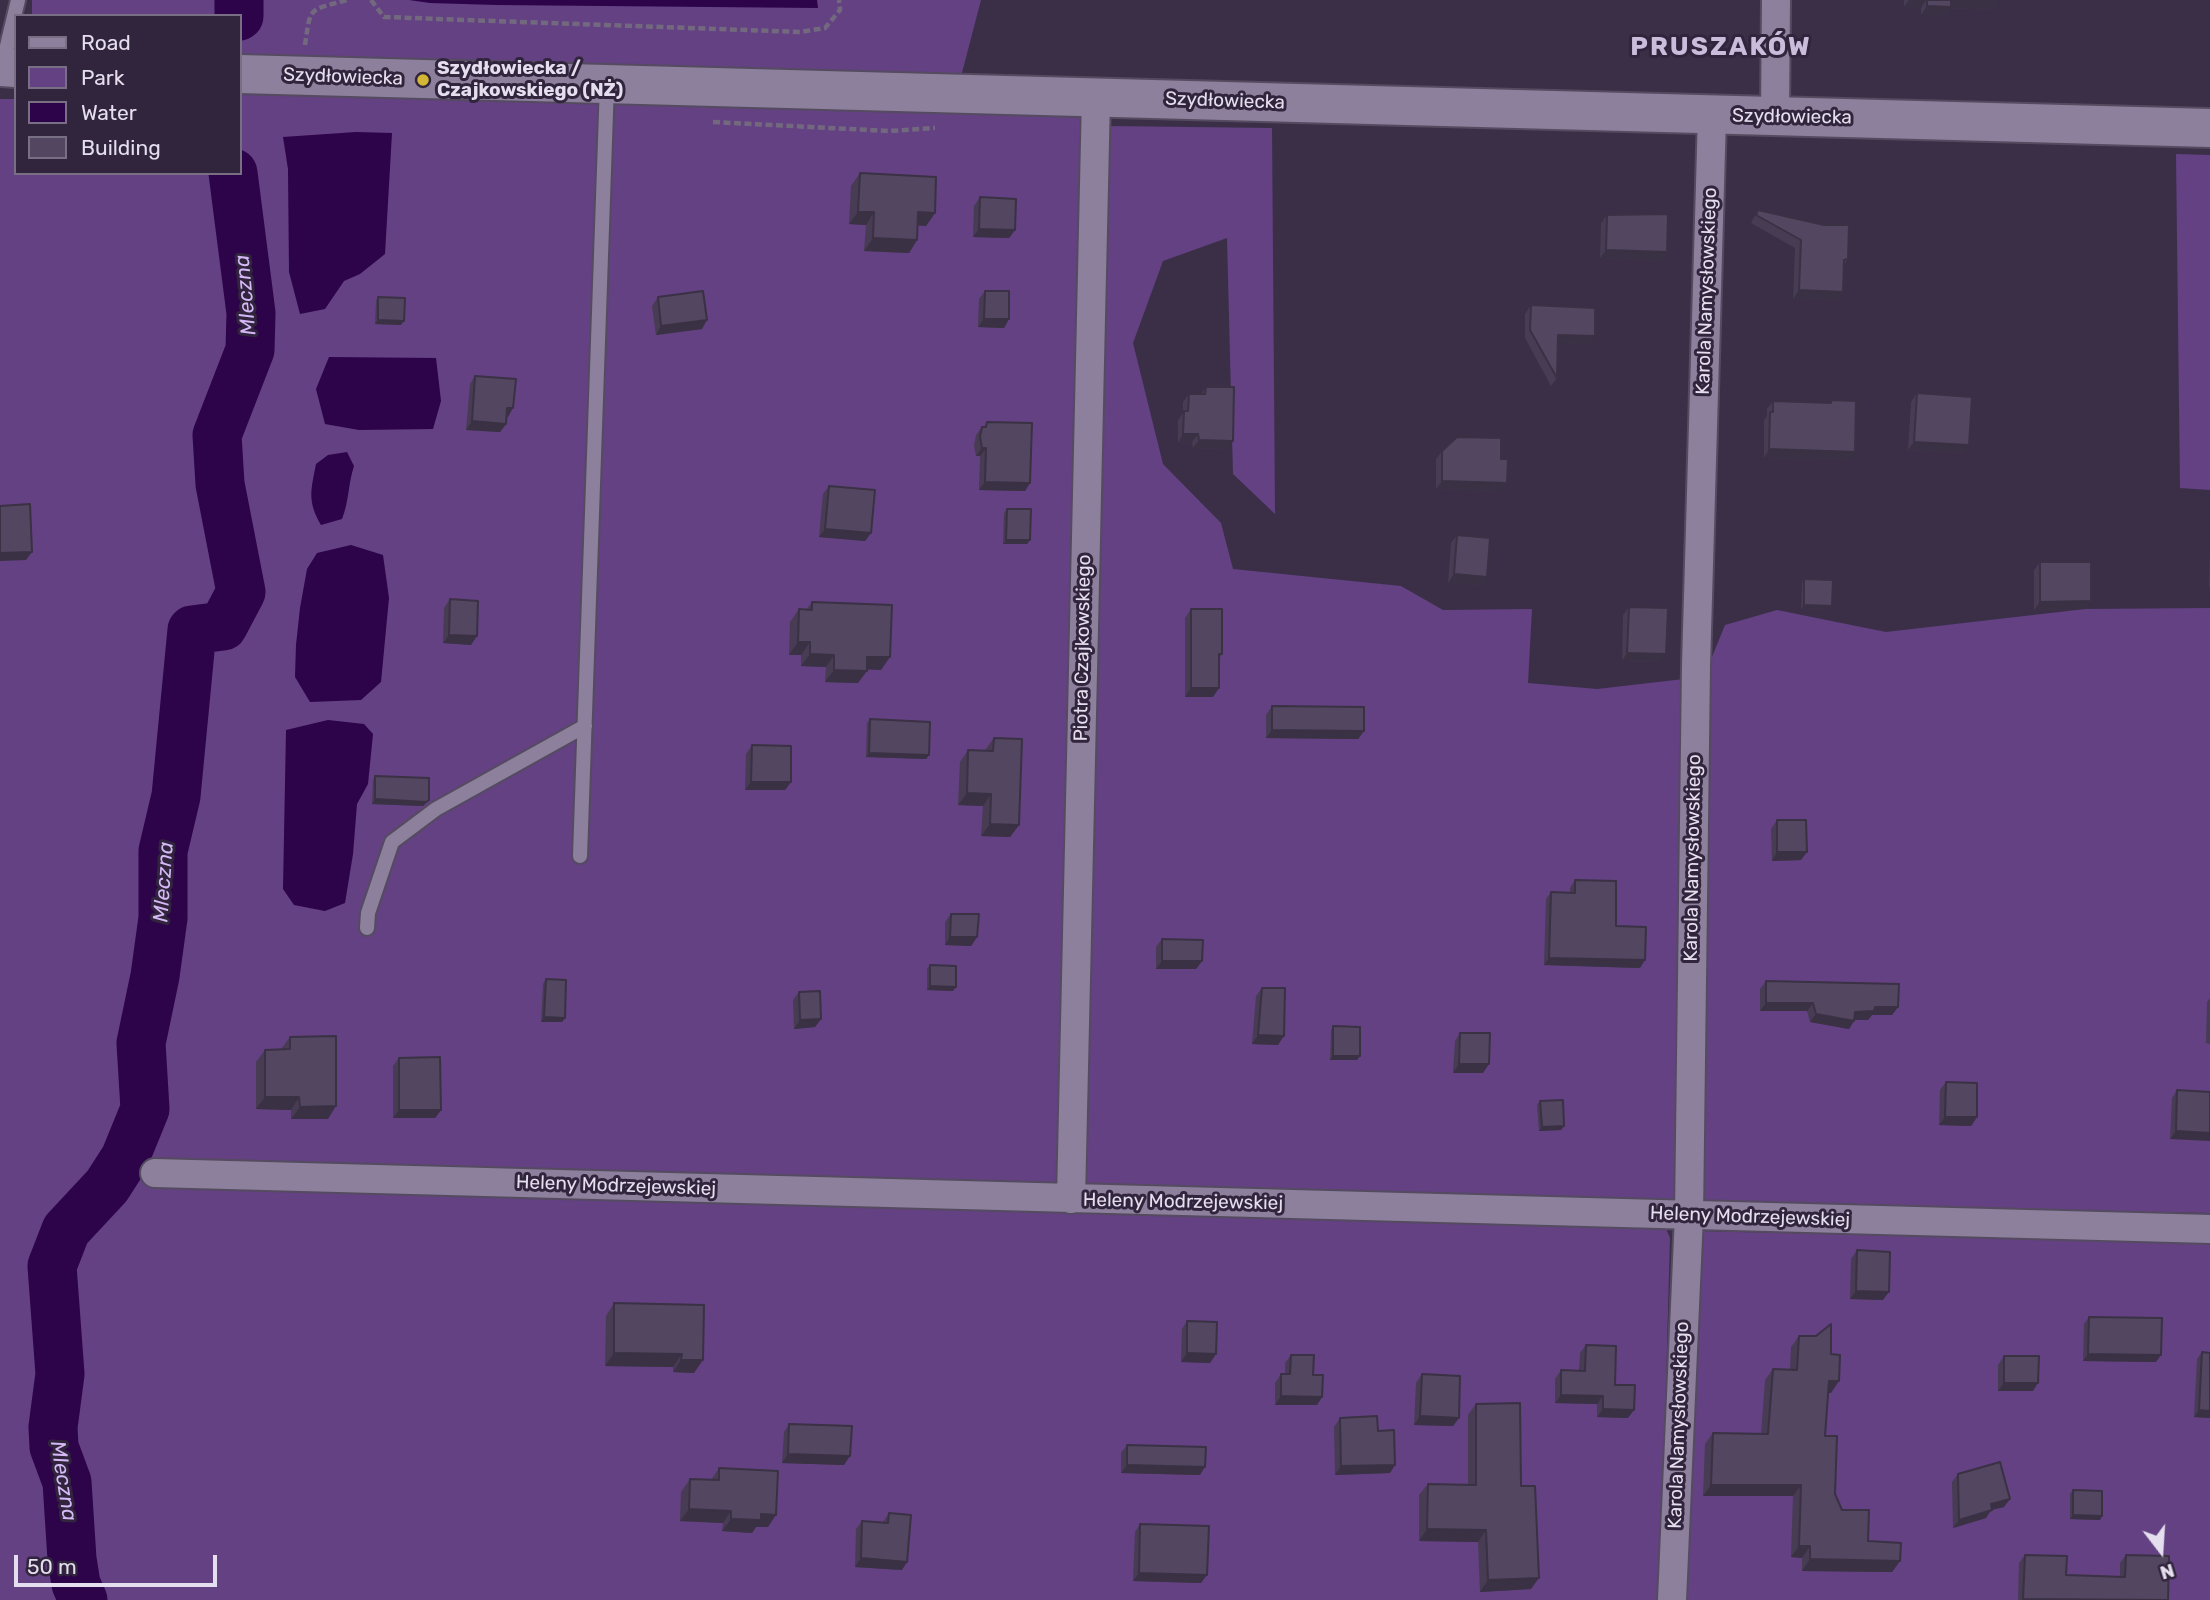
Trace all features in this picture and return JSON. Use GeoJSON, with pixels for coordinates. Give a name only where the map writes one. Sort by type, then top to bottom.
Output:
{"type":"FeatureCollection","features":[{"type":"Feature","properties":{"kind":"street"},"geometry":{"type":"LineString","coordinates":[[1775,117],[1776,0]]}},
{"type":"Feature","properties":{"kind":"street","name":"Szydłowiecka"},"geometry":{"type":"LineString","coordinates":[[266,75],[2210,128]]}},
{"type":"Feature","properties":{"kind":"street","name":"Piotra Czajkowskiego"},"geometry":{"type":"LineString","coordinates":[[1071,1199],[1096,97]]}},
{"type":"Feature","properties":{"kind":"street","name":"Karola Namysłowskiego"},"geometry":{"type":"LineString","coordinates":[[1672,1600],[1689,1215],[1696,666],[1712,116]]}},
{"type":"Feature","properties":{"kind":"street","name":"Heleny Modrzejewskiej"},"geometry":{"type":"LineString","coordinates":[[155,1173],[2210,1229]]}},
{"type":"Feature","properties":{"kind":"lane"},"geometry":{"type":"LineString","coordinates":[[6,67],[14,22]]}},
{"type":"Feature","properties":{"kind":"lane"},"geometry":{"type":"LineString","coordinates":[[580,856],[607,83]]}},
{"type":"Feature","properties":{"kind":"lane"},"geometry":{"type":"LineString","coordinates":[[367,928],[368,914],[392,842],[436,809],[585,726]]}},
{"type":"Feature","properties":{"kind":"path"},"geometry":{"type":"LineString","coordinates":[[266,75],[305,44],[309,16],[315,9],[347,0]]}},
{"type":"Feature","properties":{"kind":"path"},"geometry":{"type":"LineString","coordinates":[[371,0],[384,17],[800,32],[825,28],[840,10],[839,0]]}},
{"type":"Feature","properties":{"kind":"green space"},"geometry":{"type":"Polygon","coordinates":[[[32,0],[981,0],[958,88],[1089,90],[1059,1189],[1664,1224],[1670,1238],[1660,1600],[0,1600],[0,99],[14,99],[14,175],[242,175],[242,14],[32,14],[32,0]]]}},
{"type":"Feature","properties":{"kind":"green space"},"geometry":{"type":"Polygon","coordinates":[[[1109,126],[1272,128],[1275,514],[1233,474],[1227,238],[1163,261],[1133,343],[1163,464],[1221,523],[1233,569],[1401,586],[1443,610],[1532,609],[1528,683],[1597,689],[1684,679],[1678,1203],[1083,1189],[1109,126]]]}},
{"type":"Feature","properties":{"kind":"green space"},"geometry":{"type":"Polygon","coordinates":[[[2176,154],[2210,155],[2210,490],[2180,488],[2176,154]]]}},
{"type":"Feature","properties":{"kind":"green space"},"geometry":{"type":"Polygon","coordinates":[[[2210,608],[2210,1213],[1697,1205],[1705,674],[1725,625],[1777,610],[1886,632],[2085,609],[2210,608]]]}},
{"type":"Feature","properties":{"kind":"green space"},"geometry":{"type":"Polygon","coordinates":[[[1698,1231],[2210,1243],[2210,1600],[1682,1600],[1698,1231]]]}},
{"type":"Feature","properties":{"kind":"water"},"geometry":{"type":"Polygon","coordinates":[[[409,0],[817,0],[818,8],[497,5],[409,0]]]}},
{"type":"Feature","properties":{"kind":"water"},"geometry":{"type":"Polygon","coordinates":[[[356,132],[392,133],[385,254],[360,274],[344,281],[325,309],[300,314],[289,272],[288,169],[283,137],[356,132]]]}},
{"type":"Feature","properties":{"kind":"water"},"geometry":{"type":"Polygon","coordinates":[[[329,357],[436,358],[441,401],[433,429],[359,430],[325,424],[316,389],[329,357]]]}},
{"type":"Feature","properties":{"kind":"water"},"geometry":{"type":"Polygon","coordinates":[[[347,452],[354,466],[342,519],[321,525],[311,495],[316,464],[328,455],[347,452]]]}},
{"type":"Feature","properties":{"kind":"water"},"geometry":{"type":"Polygon","coordinates":[[[351,545],[383,555],[389,598],[381,682],[361,700],[310,702],[295,677],[300,608],[307,569],[317,553],[351,545]]]}},
{"type":"Feature","properties":{"kind":"water"},"geometry":{"type":"Polygon","coordinates":[[[328,720],[364,724],[373,734],[368,784],[357,804],[345,903],[325,911],[294,905],[283,889],[286,730],[328,720]]]}},
{"type":"Feature","properties":{"kind":"building"},"geometry":{"type":"Polygon","coordinates":[[[1927,0],[1951,0],[1951,7],[1927,6],[1927,0]]]}},
{"type":"Feature","properties":{"kind":"building"},"geometry":{"type":"Polygon","coordinates":[[[1954,0],[1997,0],[1997,2],[1954,0]]]}},
{"type":"Feature","properties":{"kind":"building"},"geometry":{"type":"Polygon","coordinates":[[[860,173],[936,177],[935,213],[918,212],[917,240],[873,238],[874,212],[858,212],[860,173]]]}},
{"type":"Feature","properties":{"kind":"building"},"geometry":{"type":"Polygon","coordinates":[[[980,197],[1016,199],[1015,230],[979,229],[980,197]]]}},
{"type":"Feature","properties":{"kind":"building"},"geometry":{"type":"Polygon","coordinates":[[[1758,210],[1824,225],[1849,225],[1843,292],[1799,290],[1801,240],[1756,215],[1758,210]]]}},
{"type":"Feature","properties":{"kind":"building"},"geometry":{"type":"Polygon","coordinates":[[[1668,214],[1667,252],[1606,250],[1607,215],[1668,214]]]}},
{"type":"Feature","properties":{"kind":"building"},"geometry":{"type":"Polygon","coordinates":[[[703,291],[707,320],[661,326],[658,297],[703,291]]]}},
{"type":"Feature","properties":{"kind":"building"},"geometry":{"type":"Polygon","coordinates":[[[985,291],[1009,291],[1009,319],[984,319],[985,291]]]}},
{"type":"Feature","properties":{"kind":"building"},"geometry":{"type":"Polygon","coordinates":[[[378,297],[405,298],[404,321],[378,320],[378,297]]]}},
{"type":"Feature","properties":{"kind":"building"},"geometry":{"type":"Polygon","coordinates":[[[1531,305],[1595,308],[1595,336],[1558,335],[1557,378],[1530,330],[1531,305]]]}},
{"type":"Feature","properties":{"kind":"building"},"geometry":{"type":"Polygon","coordinates":[[[475,376],[516,379],[513,408],[507,408],[506,424],[472,421],[475,376]]]}},
{"type":"Feature","properties":{"kind":"building"},"geometry":{"type":"Polygon","coordinates":[[[1206,387],[1234,387],[1233,441],[1199,440],[1198,434],[1183,434],[1184,411],[1188,411],[1189,394],[1205,394],[1206,387]]]}},
{"type":"Feature","properties":{"kind":"building"},"geometry":{"type":"Polygon","coordinates":[[[1917,393],[1972,397],[1969,445],[1914,442],[1917,393]]]}},
{"type":"Feature","properties":{"kind":"building"},"geometry":{"type":"Polygon","coordinates":[[[1831,400],[1856,401],[1855,452],[1769,449],[1773,401],[1831,403],[1831,400]]]}},
{"type":"Feature","properties":{"kind":"building"},"geometry":{"type":"Polygon","coordinates":[[[987,422],[1032,423],[1030,483],[985,482],[986,448],[982,448],[980,437],[982,427],[986,427],[987,422]]]}},
{"type":"Feature","properties":{"kind":"building"},"geometry":{"type":"Polygon","coordinates":[[[1457,437],[1501,438],[1501,459],[1508,459],[1507,483],[1442,481],[1442,451],[1457,437]]]}},
{"type":"Feature","properties":{"kind":"building"},"geometry":{"type":"Polygon","coordinates":[[[829,486],[875,490],[871,533],[825,529],[829,486]]]}},
{"type":"Feature","properties":{"kind":"building"},"geometry":{"type":"Polygon","coordinates":[[[30,504],[32,552],[0,553],[0,506],[30,504]]]}},
{"type":"Feature","properties":{"kind":"building"},"geometry":{"type":"Polygon","coordinates":[[[1007,509],[1031,509],[1030,540],[1006,540],[1007,509]]]}},
{"type":"Feature","properties":{"kind":"building"},"geometry":{"type":"Polygon","coordinates":[[[1457,535],[1490,538],[1487,577],[1454,574],[1457,535]]]}},
{"type":"Feature","properties":{"kind":"building"},"geometry":{"type":"Polygon","coordinates":[[[2040,562],[2091,562],[2091,601],[2040,602],[2040,562]]]}},
{"type":"Feature","properties":{"kind":"building"},"geometry":{"type":"Polygon","coordinates":[[[1804,579],[1833,580],[1832,606],[1804,605],[1804,579]]]}},
{"type":"Feature","properties":{"kind":"building"},"geometry":{"type":"Polygon","coordinates":[[[450,599],[478,601],[477,636],[449,635],[450,599]]]}},
{"type":"Feature","properties":{"kind":"building"},"geometry":{"type":"Polygon","coordinates":[[[812,602],[892,605],[890,657],[867,657],[867,671],[834,670],[834,655],[810,654],[810,642],[798,642],[799,609],[812,610],[812,602]]]}},
{"type":"Feature","properties":{"kind":"building"},"geometry":{"type":"Polygon","coordinates":[[[1629,607],[1668,608],[1666,654],[1627,653],[1629,607]]]}},
{"type":"Feature","properties":{"kind":"building"},"geometry":{"type":"Polygon","coordinates":[[[1191,609],[1222,609],[1219,688],[1191,688],[1191,609]]]}},
{"type":"Feature","properties":{"kind":"building"},"geometry":{"type":"Polygon","coordinates":[[[1272,706],[1364,707],[1364,731],[1272,730],[1272,706]]]}},
{"type":"Feature","properties":{"kind":"building"},"geometry":{"type":"Polygon","coordinates":[[[870,719],[930,722],[929,755],[869,753],[870,719]]]}},
{"type":"Feature","properties":{"kind":"building"},"geometry":{"type":"Polygon","coordinates":[[[994,738],[1022,739],[1019,825],[990,824],[991,794],[967,793],[968,750],[993,751],[994,738]]]}},
{"type":"Feature","properties":{"kind":"building"},"geometry":{"type":"Polygon","coordinates":[[[752,745],[791,746],[791,782],[751,782],[752,745]]]}},
{"type":"Feature","properties":{"kind":"building"},"geometry":{"type":"Polygon","coordinates":[[[375,776],[429,778],[429,800],[375,799],[375,776]]]}},
{"type":"Feature","properties":{"kind":"building"},"geometry":{"type":"Polygon","coordinates":[[[1777,820],[1806,820],[1807,852],[1777,852],[1777,820]]]}},
{"type":"Feature","properties":{"kind":"building"},"geometry":{"type":"Polygon","coordinates":[[[1575,880],[1616,881],[1616,926],[1646,927],[1645,960],[1549,958],[1551,892],[1575,893],[1575,880]]]}},
{"type":"Feature","properties":{"kind":"building"},"geometry":{"type":"Polygon","coordinates":[[[951,914],[979,914],[977,937],[950,937],[951,914]]]}},
{"type":"Feature","properties":{"kind":"building"},"geometry":{"type":"Polygon","coordinates":[[[1162,939],[1203,940],[1202,961],[1162,961],[1162,939]]]}},
{"type":"Feature","properties":{"kind":"building"},"geometry":{"type":"Polygon","coordinates":[[[930,965],[956,966],[956,987],[930,986],[930,965]]]}},
{"type":"Feature","properties":{"kind":"building"},"geometry":{"type":"Polygon","coordinates":[[[546,979],[566,980],[565,1018],[544,1017],[546,979]]]}},
{"type":"Feature","properties":{"kind":"building"},"geometry":{"type":"Polygon","coordinates":[[[1766,981],[1899,984],[1898,1007],[1875,1007],[1874,1011],[1855,1012],[1854,1021],[1816,1014],[1813,1003],[1766,1003],[1766,981]]]}},
{"type":"Feature","properties":{"kind":"building"},"geometry":{"type":"Polygon","coordinates":[[[1262,988],[1285,988],[1284,1036],[1258,1035],[1262,988]]]}},
{"type":"Feature","properties":{"kind":"building"},"geometry":{"type":"Polygon","coordinates":[[[820,991],[821,1019],[800,1020],[799,992],[820,991]]]}},
{"type":"Feature","properties":{"kind":"building"},"geometry":{"type":"Polygon","coordinates":[[[1333,1026],[1360,1027],[1360,1056],[1333,1056],[1333,1026]]]}},
{"type":"Feature","properties":{"kind":"building"},"geometry":{"type":"Polygon","coordinates":[[[1460,1033],[1490,1033],[1489,1064],[1459,1064],[1460,1033]]]}},
{"type":"Feature","properties":{"kind":"building"},"geometry":{"type":"Polygon","coordinates":[[[336,1036],[336,1106],[300,1107],[299,1097],[265,1097],[265,1050],[290,1049],[290,1037],[336,1036]]]}},
{"type":"Feature","properties":{"kind":"building"},"geometry":{"type":"Polygon","coordinates":[[[440,1057],[441,1110],[399,1110],[399,1058],[440,1057]]]}},
{"type":"Feature","properties":{"kind":"building"},"geometry":{"type":"Polygon","coordinates":[[[1946,1082],[1977,1083],[1977,1117],[1945,1117],[1946,1082]]]}},
{"type":"Feature","properties":{"kind":"building"},"geometry":{"type":"Polygon","coordinates":[[[2177,1090],[2210,1092],[2210,1133],[2176,1131],[2177,1090]]]}},
{"type":"Feature","properties":{"kind":"building"},"geometry":{"type":"Polygon","coordinates":[[[1563,1100],[1564,1126],[1542,1127],[1540,1101],[1563,1100]]]}},
{"type":"Feature","properties":{"kind":"building"},"geometry":{"type":"Polygon","coordinates":[[[1857,1250],[1890,1252],[1889,1292],[1856,1291],[1857,1250]]]}},
{"type":"Feature","properties":{"kind":"building"},"geometry":{"type":"Polygon","coordinates":[[[614,1303],[704,1305],[703,1360],[681,1360],[682,1354],[614,1353],[614,1303]]]}},
{"type":"Feature","properties":{"kind":"building"},"geometry":{"type":"Polygon","coordinates":[[[2089,1317],[2162,1318],[2161,1355],[2088,1354],[2089,1317]]]}},
{"type":"Feature","properties":{"kind":"building"},"geometry":{"type":"Polygon","coordinates":[[[1187,1321],[1217,1322],[1216,1354],[1187,1353],[1187,1321]]]}},
{"type":"Feature","properties":{"kind":"building"},"geometry":{"type":"Polygon","coordinates":[[[1831,1324],[1831,1354],[1840,1355],[1839,1381],[1829,1381],[1825,1436],[1837,1436],[1835,1494],[1842,1510],[1869,1510],[1868,1541],[1901,1543],[1900,1561],[1810,1559],[1810,1546],[1799,1546],[1801,1485],[1711,1485],[1713,1433],[1768,1434],[1773,1369],[1797,1370],[1799,1336],[1816,1336],[1831,1324]]]}},
{"type":"Feature","properties":{"kind":"building"},"geometry":{"type":"Polygon","coordinates":[[[1586,1345],[1616,1346],[1615,1385],[1635,1385],[1634,1410],[1603,1409],[1603,1396],[1561,1395],[1561,1370],[1585,1371],[1586,1345]]]}},
{"type":"Feature","properties":{"kind":"building"},"geometry":{"type":"Polygon","coordinates":[[[2202,1352],[2210,1353],[2210,1411],[2199,1410],[2202,1352]]]}},
{"type":"Feature","properties":{"kind":"building"},"geometry":{"type":"Polygon","coordinates":[[[1291,1355],[1314,1355],[1313,1375],[1323,1375],[1322,1397],[1281,1396],[1281,1374],[1290,1374],[1291,1355]]]}},
{"type":"Feature","properties":{"kind":"building"},"geometry":{"type":"Polygon","coordinates":[[[2004,1356],[2039,1356],[2038,1383],[2004,1383],[2004,1356]]]}},
{"type":"Feature","properties":{"kind":"building"},"geometry":{"type":"Polygon","coordinates":[[[1422,1374],[1460,1376],[1459,1418],[1420,1416],[1422,1374]]]}},
{"type":"Feature","properties":{"kind":"building"},"geometry":{"type":"Polygon","coordinates":[[[1520,1403],[1521,1486],[1535,1486],[1539,1578],[1488,1580],[1486,1530],[1427,1529],[1428,1484],[1476,1485],[1476,1404],[1520,1403]]]}},
{"type":"Feature","properties":{"kind":"building"},"geometry":{"type":"Polygon","coordinates":[[[1377,1416],[1378,1431],[1394,1430],[1395,1465],[1341,1466],[1340,1418],[1377,1416]]]}},
{"type":"Feature","properties":{"kind":"building"},"geometry":{"type":"Polygon","coordinates":[[[789,1424],[852,1426],[850,1456],[788,1454],[789,1424]]]}},
{"type":"Feature","properties":{"kind":"building"},"geometry":{"type":"Polygon","coordinates":[[[1127,1445],[1206,1447],[1205,1467],[1127,1465],[1127,1445]]]}},
{"type":"Feature","properties":{"kind":"building"},"geometry":{"type":"Polygon","coordinates":[[[2000,1462],[2010,1499],[1991,1504],[1992,1510],[1959,1520],[1958,1474],[2000,1462]]]}},
{"type":"Feature","properties":{"kind":"building"},"geometry":{"type":"Polygon","coordinates":[[[719,1468],[778,1471],[776,1515],[761,1514],[761,1520],[731,1519],[731,1511],[689,1509],[690,1479],[719,1480],[719,1468]]]}},
{"type":"Feature","properties":{"kind":"building"},"geometry":{"type":"Polygon","coordinates":[[[2073,1490],[2102,1491],[2102,1516],[2073,1515],[2073,1490]]]}},
{"type":"Feature","properties":{"kind":"building"},"geometry":{"type":"Polygon","coordinates":[[[889,1513],[911,1515],[907,1562],[861,1558],[862,1521],[888,1523],[889,1513]]]}},
{"type":"Feature","properties":{"kind":"building"},"geometry":{"type":"Polygon","coordinates":[[[1140,1524],[1209,1526],[1207,1575],[1139,1573],[1140,1524]]]}},
{"type":"Feature","properties":{"kind":"building"},"geometry":{"type":"Polygon","coordinates":[[[2025,1555],[2067,1556],[2066,1575],[2125,1577],[2126,1555],[2169,1556],[2168,1600],[2023,1599],[2025,1555]]]}},
{"type":"Feature","properties":{"kind":"waterway","name":"Mleczna"},"geometry":{"type":"LineString","coordinates":[[239,0],[239,14]]}},
{"type":"Feature","properties":{"kind":"waterway","name":"Mleczna"},"geometry":{"type":"LineString","coordinates":[[83,1600],[76,1584],[72,1559],[67,1482],[54,1447],[53,1427],[60,1374],[52,1266],[66,1230],[107,1186],[125,1158],[145,1109],[141,1043],[155,976],[163,918],[163,851],[176,796],[192,630],[223,626],[241,592],[220,484],[217,435],[250,350],[251,313],[233,175]]}},
{"type":"Feature","properties":{"kind":"place","name":"Szydłowiecka / Czajkowskiego (NŻ)"},"geometry":{"type":"Point","coordinates":[423,80]}},
{"type":"Feature","properties":{"kind":"district","name":"PRUSZAKÓW"},"geometry":{"type":"Point","coordinates":[1721,47]}}]}
